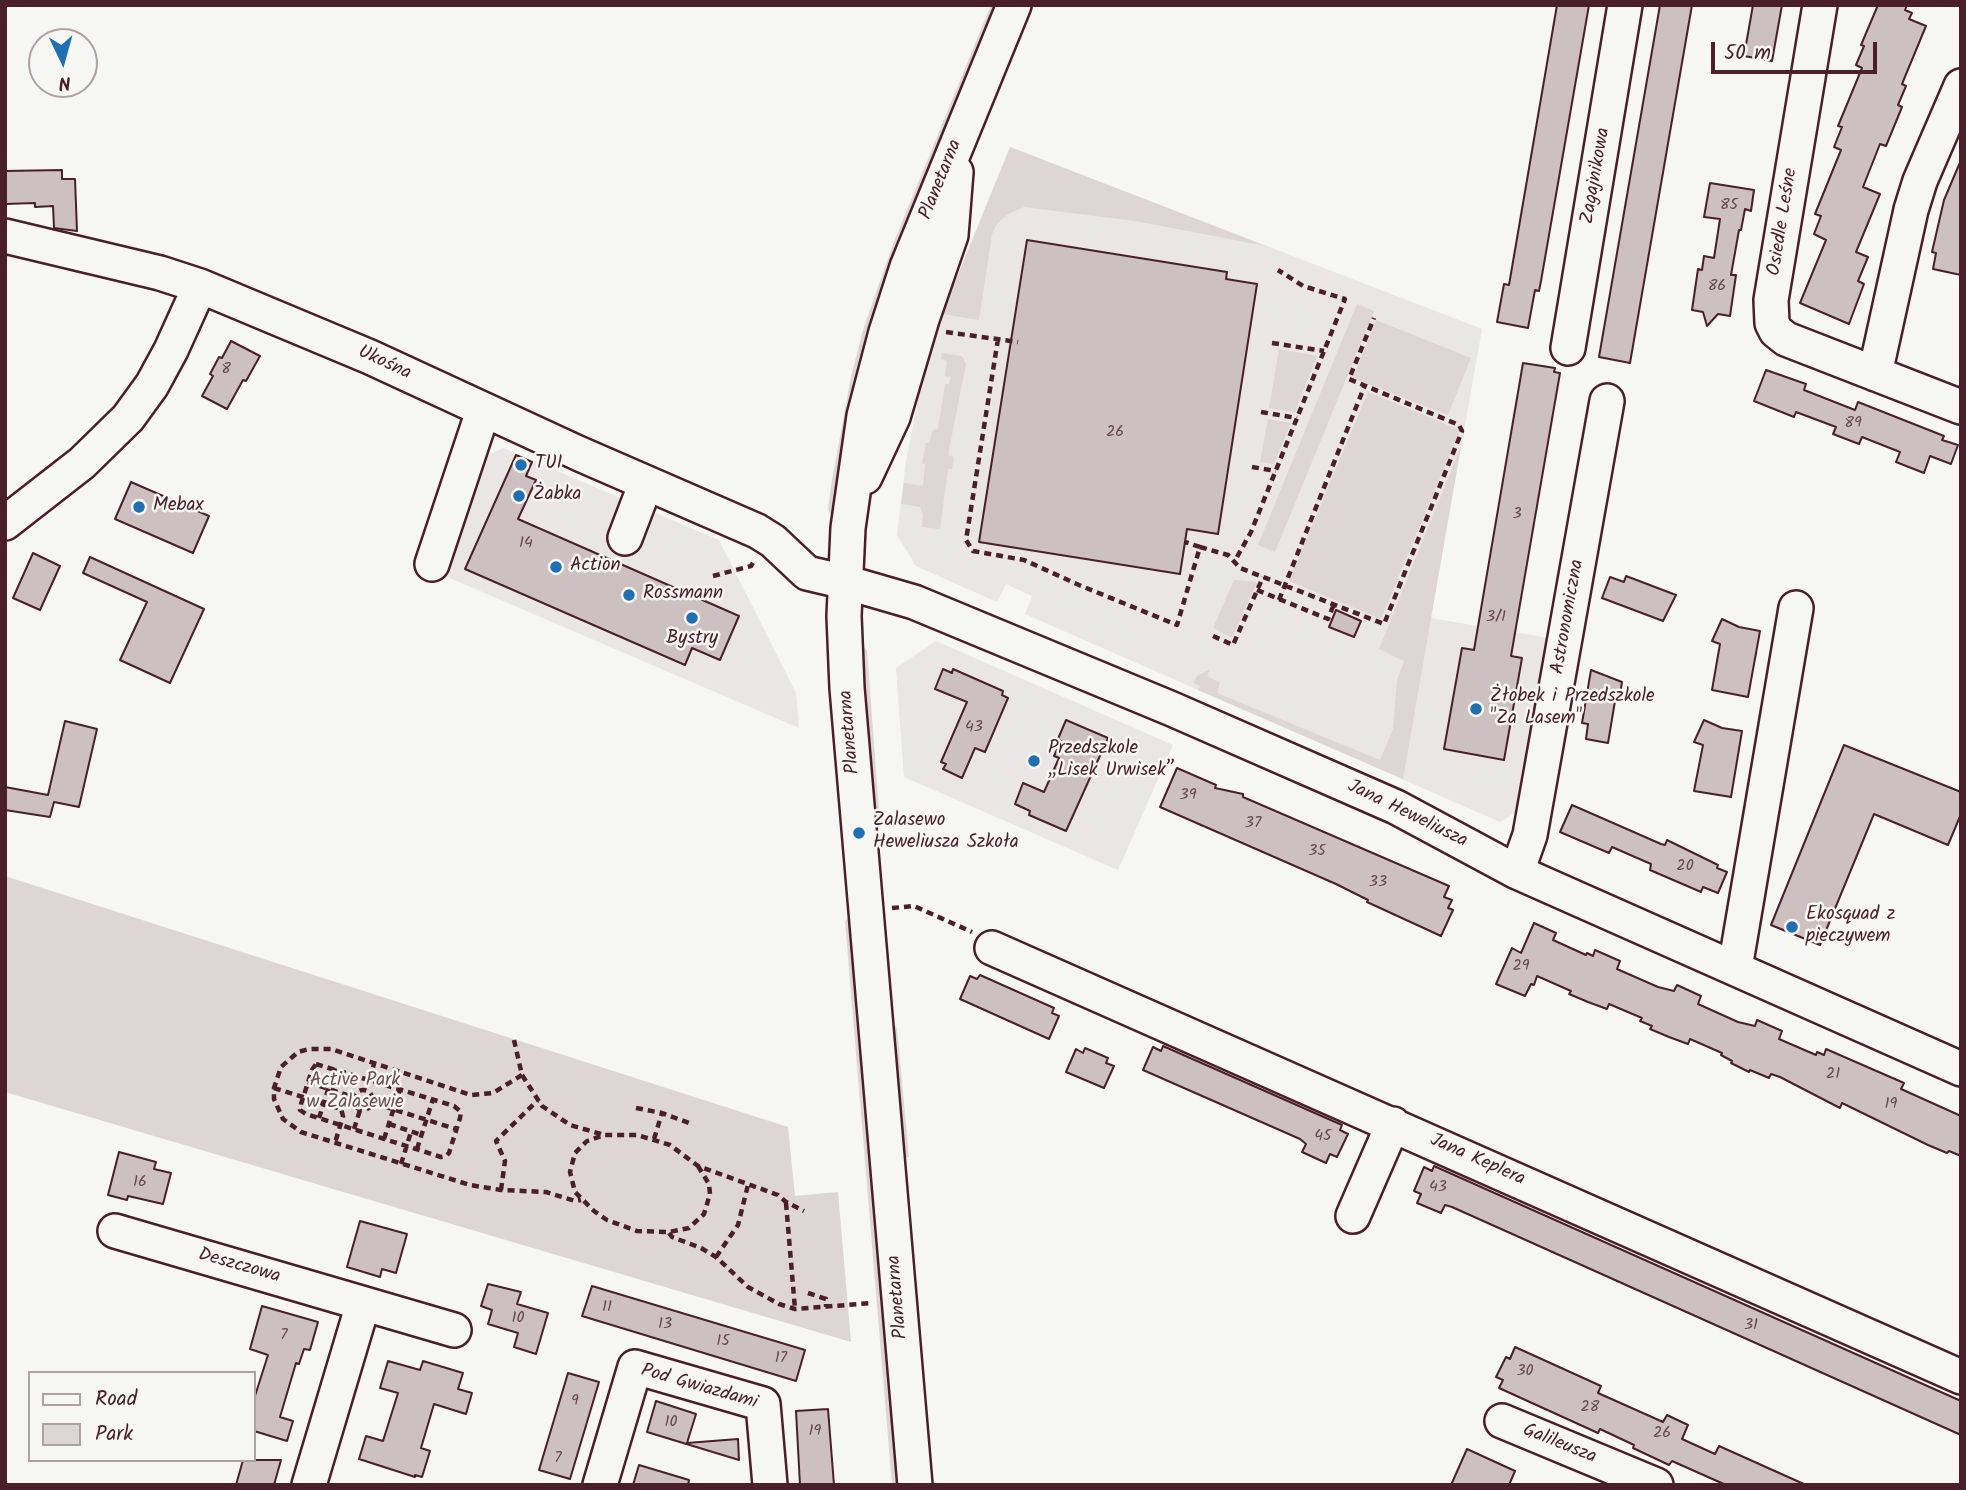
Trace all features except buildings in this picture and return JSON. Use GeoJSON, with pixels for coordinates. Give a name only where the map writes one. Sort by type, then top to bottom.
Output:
{"type":"FeatureCollection","features":[{"type":"Feature","properties":{"kind":"street","name":"Planetarna"},"geometry":{"type":"LineString","coordinates":[[915,1485],[847,688],[845,582],[857,456],[875,369],[907,267],[1014,5]]}},
{"type":"Feature","properties":{"kind":"street","name":"Zagajnikowa"},"geometry":{"type":"LineString","coordinates":[[1568,348],[1625,5]]}},
{"type":"Feature","properties":{"kind":"street","name":"Osiedle Leśne"},"geometry":{"type":"LineString","coordinates":[[1820,5],[1770,312],[1776,331],[1786,339],[1961,407]]}},
{"type":"Feature","properties":{"kind":"street"},"geometry":{"type":"LineString","coordinates":[[1875,374],[1911,210],[1920,181],[1961,86]]}},
{"type":"Feature","properties":{"kind":"street","name":"Ukośna"},"geometry":{"type":"LineString","coordinates":[[5,236],[160,273],[200,286],[370,357],[646,484],[757,531],[773,541],[807,573],[845,582]]}},
{"type":"Feature","properties":{"kind":"street"},"geometry":{"type":"LineString","coordinates":[[5,523],[82,463],[128,418],[152,385],[200,286]]}},
{"type":"Feature","properties":{"kind":"street","name":"Astronomiczna"},"geometry":{"type":"LineString","coordinates":[[1517,872],[1530,835],[1607,401]]}},
{"type":"Feature","properties":{"kind":"street"},"geometry":{"type":"LineString","coordinates":[[432,564],[484,411]]}},
{"type":"Feature","properties":{"kind":"street"},"geometry":{"type":"LineString","coordinates":[[625,538],[646,484]]}},
{"type":"Feature","properties":{"kind":"street","name":"Jana Heweliusza"},"geometry":{"type":"LineString","coordinates":[[845,582],[899,597],[961,620],[1172,709],[1396,807],[1517,872],[1961,1069]]}},
{"type":"Feature","properties":{"kind":"street"},"geometry":{"type":"LineString","coordinates":[[1735,968],[1796,608]]}},
{"type":"Feature","properties":{"kind":"street","name":"Jana Keplera"},"geometry":{"type":"LineString","coordinates":[[992,948],[1961,1377]]}},
{"type":"Feature","properties":{"kind":"street"},"geometry":{"type":"LineString","coordinates":[[1353,1216],[1394,1124]]}},
{"type":"Feature","properties":{"kind":"street","name":"Deszczowa"},"geometry":{"type":"LineString","coordinates":[[115,1231],[454,1330]]}},
{"type":"Feature","properties":{"kind":"street"},"geometry":{"type":"LineString","coordinates":[[309,1485],[363,1304]]}},
{"type":"Feature","properties":{"kind":"street","name":"Pod Gwiazdami"},"geometry":{"type":"LineString","coordinates":[[600,1485],[635,1367],[763,1404],[771,1485]]}},
{"type":"Feature","properties":{"kind":"street","name":"Galileusza"},"geometry":{"type":"LineString","coordinates":[[1502,1421],[1656,1485]]}},
{"type":"Feature","properties":{"kind":"path"},"geometry":{"type":"LineString","coordinates":[[1237,557],[1251,532],[1345,299],[1303,286],[1278,270]]}},
{"type":"Feature","properties":{"kind":"path"},"geometry":{"type":"LineString","coordinates":[[1185,542],[1227,555],[1240,568],[1384,624],[1462,431],[1459,425],[1349,379],[1374,318]]}},
{"type":"Feature","properties":{"kind":"path"},"geometry":{"type":"LineString","coordinates":[[937,329],[1018,342]]}},
{"type":"Feature","properties":{"kind":"path"},"geometry":{"type":"LineString","coordinates":[[998,339],[966,540],[974,551],[1024,560],[1177,625],[1200,547]]}},
{"type":"Feature","properties":{"kind":"path"},"geometry":{"type":"LineString","coordinates":[[1272,343],[1324,351]]}},
{"type":"Feature","properties":{"kind":"path"},"geometry":{"type":"LineString","coordinates":[[1279,600],[1365,386]]}},
{"type":"Feature","properties":{"kind":"path"},"geometry":{"type":"LineString","coordinates":[[1261,412],[1297,418]]}},
{"type":"Feature","properties":{"kind":"path"},"geometry":{"type":"LineString","coordinates":[[1252,467],[1276,471]]}},
{"type":"Feature","properties":{"kind":"path"},"geometry":{"type":"LineString","coordinates":[[1213,636],[1233,645],[1264,577]]}},
{"type":"Feature","properties":{"kind":"path"},"geometry":{"type":"LineString","coordinates":[[1257,590],[1328,619],[1334,604]]}},
{"type":"Feature","properties":{"kind":"path"},"geometry":{"type":"LineString","coordinates":[[892,908],[914,906],[974,933],[992,948]]}},
{"type":"Feature","properties":{"kind":"path"},"geometry":{"type":"LineString","coordinates":[[514,1040],[522,1075],[538,1100],[556,1117],[570,1125],[604,1135]]}},
{"type":"Feature","properties":{"kind":"path"},"geometry":{"type":"LineString","coordinates":[[522,1075],[493,1093],[471,1095],[331,1049],[309,1049],[298,1052],[281,1067],[274,1088],[278,1109],[291,1126],[335,1143],[470,1185],[501,1190],[546,1192],[575,1201],[582,1200]]}},
{"type":"Feature","properties":{"kind":"path"},"geometry":{"type":"LineString","coordinates":[[370,1079],[374,1063]]}},
{"type":"Feature","properties":{"kind":"path"},"geometry":{"type":"LineString","coordinates":[[316,1064],[335,1068],[454,1106],[461,1112],[446,1156],[384,1139],[300,1110],[316,1064]]}},
{"type":"Feature","properties":{"kind":"path"},"geometry":{"type":"LineString","coordinates":[[319,1118],[335,1068]]}},
{"type":"Feature","properties":{"kind":"path"},"geometry":{"type":"LineString","coordinates":[[308,1082],[353,1097]]}},
{"type":"Feature","properties":{"kind":"path"},"geometry":{"type":"LineString","coordinates":[[274,1088],[341,1109],[343,1113],[335,1143]]}},
{"type":"Feature","properties":{"kind":"path"},"geometry":{"type":"LineString","coordinates":[[361,1089],[366,1090],[371,1093],[373,1103],[370,1108],[360,1110],[355,1107],[353,1097],[361,1089]]}},
{"type":"Feature","properties":{"kind":"path"},"geometry":{"type":"LineString","coordinates":[[384,1139],[400,1089]]}},
{"type":"Feature","properties":{"kind":"path"},"geometry":{"type":"LineString","coordinates":[[417,1149],[433,1099]]}},
{"type":"Feature","properties":{"kind":"path"},"geometry":{"type":"LineString","coordinates":[[501,1190],[505,1161],[496,1141],[538,1100]]}},
{"type":"Feature","properties":{"kind":"path"},"geometry":{"type":"LineString","coordinates":[[373,1103],[456,1129]]}},
{"type":"Feature","properties":{"kind":"path"},"geometry":{"type":"LineString","coordinates":[[636,1108],[662,1113],[689,1123]]}},
{"type":"Feature","properties":{"kind":"path"},"geometry":{"type":"LineString","coordinates":[[354,1129],[360,1110]]}},
{"type":"Feature","properties":{"kind":"path"},"geometry":{"type":"LineString","coordinates":[[654,1139],[662,1113]]}},
{"type":"Feature","properties":{"kind":"path"},"geometry":{"type":"LineString","coordinates":[[389,1124],[422,1135]]}},
{"type":"Feature","properties":{"kind":"path"},"geometry":{"type":"LineString","coordinates":[[401,1164],[411,1132]]}},
{"type":"Feature","properties":{"kind":"path"},"geometry":{"type":"LineString","coordinates":[[620,1133],[654,1139],[685,1155],[698,1166],[709,1184],[708,1204],[704,1214],[689,1228],[669,1232],[637,1231],[622,1227],[600,1216],[582,1200],[571,1182],[571,1161],[580,1146],[595,1137],[620,1133]]}},
{"type":"Feature","properties":{"kind":"path"},"geometry":{"type":"LineString","coordinates":[[698,1166],[778,1195],[804,1210]]}},
{"type":"Feature","properties":{"kind":"path"},"geometry":{"type":"LineString","coordinates":[[716,1257],[738,1224],[748,1185]]}},
{"type":"Feature","properties":{"kind":"path"},"geometry":{"type":"LineString","coordinates":[[786,1202],[795,1309]]}},
{"type":"Feature","properties":{"kind":"path"},"geometry":{"type":"LineString","coordinates":[[669,1232],[672,1237],[693,1244],[716,1257],[748,1287],[779,1304],[795,1309],[872,1303]]}},
{"type":"Feature","properties":{"kind":"path"},"geometry":{"type":"LineString","coordinates":[[807,1293],[825,1298],[827,1307]]}},
{"type":"Feature","properties":{"kind":"shaded area"},"geometry":{"type":"Polygon","coordinates":[[[1010,147],[1482,329],[1431,618],[1549,638],[1518,811],[1500,822],[1025,614],[1032,596],[1006,584],[997,602],[916,566],[897,535],[906,461],[920,390],[937,329],[1010,147]]]}},
{"type":"Feature","properties":{"kind":"shaded area"},"geometry":{"type":"Polygon","coordinates":[[[503,448],[719,540],[796,693],[799,728],[445,576],[484,457],[503,448]]]}},
{"type":"Feature","properties":{"kind":"shaded area","name":"Przedszkole „Lisek Urwisek”"},"geometry":{"type":"Polygon","coordinates":[[[936,641],[1173,745],[1118,870],[904,777],[896,668],[936,641]]]}},
{"type":"Feature","properties":{"kind":"green space"},"geometry":{"type":"Polygon","coordinates":[[[991,5],[1000,5],[834,519],[828,510],[831,486],[851,377],[863,330],[893,244],[991,5]]]}},
{"type":"Feature","properties":{"kind":"green space"},"geometry":{"type":"Polygon","coordinates":[[[1010,147],[1266,246],[1135,221],[1024,207],[1008,214],[997,224],[992,234],[979,320],[942,314],[1010,147]]]}},
{"type":"Feature","properties":{"kind":"green space"},"geometry":{"type":"Polygon","coordinates":[[[1357,304],[1374,311],[1275,552],[1258,545],[1357,304]]]}},
{"type":"Feature","properties":{"kind":"green space"},"geometry":{"type":"Polygon","coordinates":[[[1376,320],[1471,358],[1448,415],[1353,378],[1376,320]]]}},
{"type":"Feature","properties":{"kind":"green space"},"geometry":{"type":"Polygon","coordinates":[[[1279,349],[1317,356],[1295,412],[1269,408],[1279,349]]]}},
{"type":"Feature","properties":{"kind":"green space"},"geometry":{"type":"Polygon","coordinates":[[[942,353],[962,356],[966,364],[948,455],[954,457],[952,469],[948,469],[940,529],[922,527],[923,515],[920,507],[901,504],[904,483],[923,486],[925,464],[922,463],[926,443],[929,443],[933,430],[938,429],[945,384],[949,384],[951,377],[945,376],[947,361],[941,359],[942,353]]]}},
{"type":"Feature","properties":{"kind":"green space"},"geometry":{"type":"Polygon","coordinates":[[[1368,392],[1460,430],[1381,619],[1289,581],[1368,392]]]}},
{"type":"Feature","properties":{"kind":"green space"},"geometry":{"type":"Polygon","coordinates":[[[1268,419],[1291,423],[1274,464],[1260,462],[1268,419]]]}},
{"type":"Feature","properties":{"kind":"green space"},"geometry":{"type":"Polygon","coordinates":[[[1461,446],[1403,779],[1198,690],[1200,686],[1193,683],[1197,676],[1210,669],[1207,676],[1220,683],[1217,693],[1380,760],[1393,729],[1397,680],[1404,661],[1379,649],[1461,446]]]}},
{"type":"Feature","properties":{"kind":"green space"},"geometry":{"type":"Polygon","coordinates":[[[1234,580],[1257,582],[1232,638],[1213,628],[1234,580]]]}},
{"type":"Feature","properties":{"kind":"green space"},"geometry":{"type":"Polygon","coordinates":[[[861,644],[867,651],[879,810],[876,815],[870,817],[861,644]]]}},
{"type":"Feature","properties":{"kind":"green space","name":"Active Park w Zalasewie"},"geometry":{"type":"Polygon","coordinates":[[[5,876],[788,1127],[795,1196],[838,1192],[851,1342],[5,1092],[5,876]]]}},
{"type":"Feature","properties":{"kind":"green space"},"geometry":{"type":"Polygon","coordinates":[[[852,915],[902,1485],[892,1485],[845,921],[852,915]]]}},
{"type":"Feature","properties":{"kind":"green space"},"geometry":{"type":"Polygon","coordinates":[[[891,1022],[897,1028],[909,1157],[903,1158],[891,1022]]]}},
{"type":"Feature","properties":{"kind":"place","name":"TUI"},"geometry":{"type":"Point","coordinates":[521,465]}},
{"type":"Feature","properties":{"kind":"place","name":"Żabka"},"geometry":{"type":"Point","coordinates":[519,496]}},
{"type":"Feature","properties":{"kind":"place","name":"Mebax"},"geometry":{"type":"Point","coordinates":[139,507]}},
{"type":"Feature","properties":{"kind":"place","name":"Action"},"geometry":{"type":"Point","coordinates":[556,567]}},
{"type":"Feature","properties":{"kind":"place","name":"Rossmann"},"geometry":{"type":"Point","coordinates":[629,595]}},
{"type":"Feature","properties":{"kind":"place","name":"Bystry"},"geometry":{"type":"Point","coordinates":[692,618]}},
{"type":"Feature","properties":{"kind":"place","name":"Żłobek i Przedszkole \"Za Lasem\""},"geometry":{"type":"Point","coordinates":[1476,709]}},
{"type":"Feature","properties":{"kind":"place","name":"Przedszkole „Lisek Urwisek”"},"geometry":{"type":"Point","coordinates":[1034,761]}},
{"type":"Feature","properties":{"kind":"place","name":"Zalasewo Heweliusza Szkoła"},"geometry":{"type":"Point","coordinates":[859,833]}},
{"type":"Feature","properties":{"kind":"place","name":"Ekosquad z pieczywem"},"geometry":{"type":"Point","coordinates":[1792,927]}}]}
